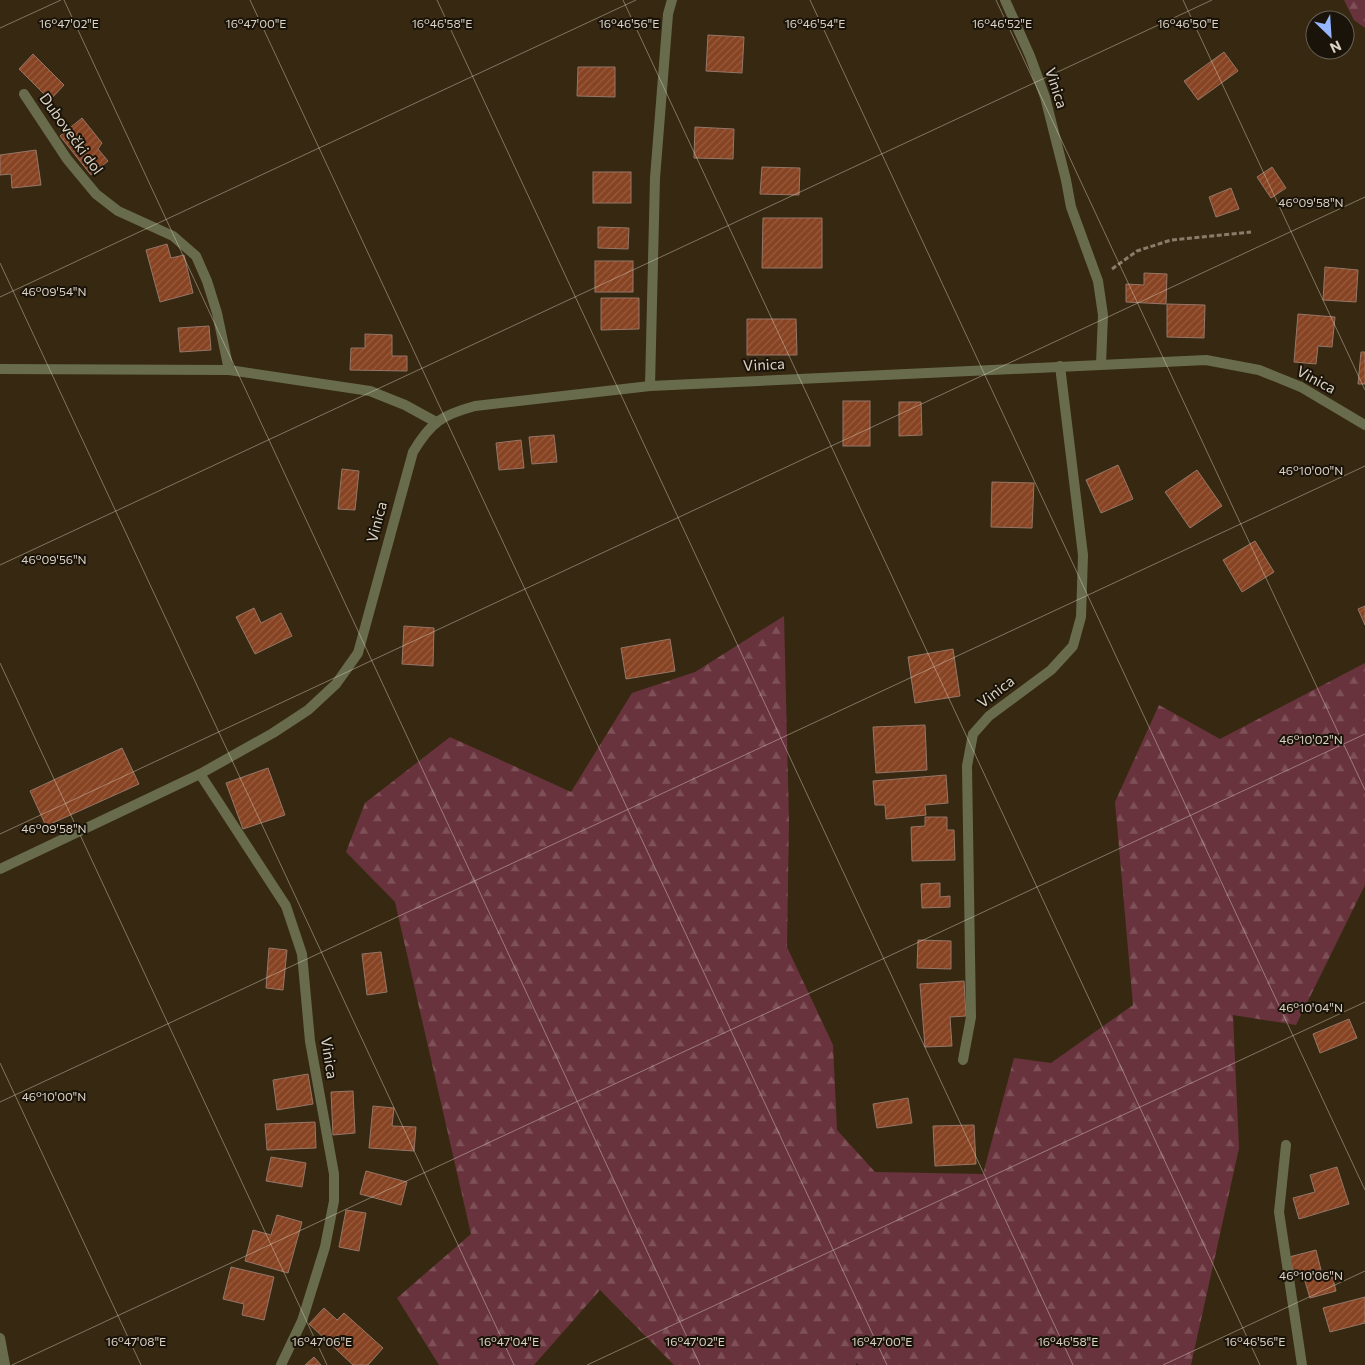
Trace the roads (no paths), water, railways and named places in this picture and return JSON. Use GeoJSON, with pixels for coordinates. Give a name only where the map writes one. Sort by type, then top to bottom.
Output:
{"type":"FeatureCollection","features":[{"type":"Feature","properties":{"kind":"street"},"geometry":{"type":"LineString","coordinates":[[650,386],[655,178],[668,14],[672,0]]}},
{"type":"Feature","properties":{"kind":"street","name":"Vinica"},"geometry":{"type":"LineString","coordinates":[[1005,0],[1030,56],[1045,96],[1071,208],[1098,281],[1103,315],[1101,364]]}},
{"type":"Feature","properties":{"kind":"street","name":"Dubovečki dol"},"geometry":{"type":"LineString","coordinates":[[24,94],[67,159],[96,194],[118,211],[173,236],[196,256],[217,313],[229,370]]}},
{"type":"Feature","properties":{"kind":"street","name":"Vinica"},"geometry":{"type":"LineString","coordinates":[[0,869],[200,774],[273,734],[308,710],[336,684],[358,653],[412,452],[423,434],[450,413],[475,406],[650,386],[1206,360],[1259,370],[1301,387],[1365,425]]}},
{"type":"Feature","properties":{"kind":"street","name":"Vinica"},"geometry":{"type":"LineString","coordinates":[[962,1060],[971,1017],[967,766],[973,734],[989,716],[1051,670],[1073,646],[1081,616],[1083,555],[1060,366]]}},
{"type":"Feature","properties":{"kind":"street"},"geometry":{"type":"LineString","coordinates":[[0,370],[229,370],[370,391],[405,405],[436,422]]}},
{"type":"Feature","properties":{"kind":"street","name":"Vinica"},"geometry":{"type":"LineString","coordinates":[[200,774],[286,906],[302,954],[310,1041],[334,1174],[334,1201],[325,1248],[302,1321],[281,1365]]}},
{"type":"Feature","properties":{"kind":"street"},"geometry":{"type":"LineString","coordinates":[[1286,1145],[1278,1212],[1302,1365]]}},
{"type":"Feature","properties":{"kind":"street"},"geometry":{"type":"LineString","coordinates":[[0,1338],[5,1365]]}}]}
